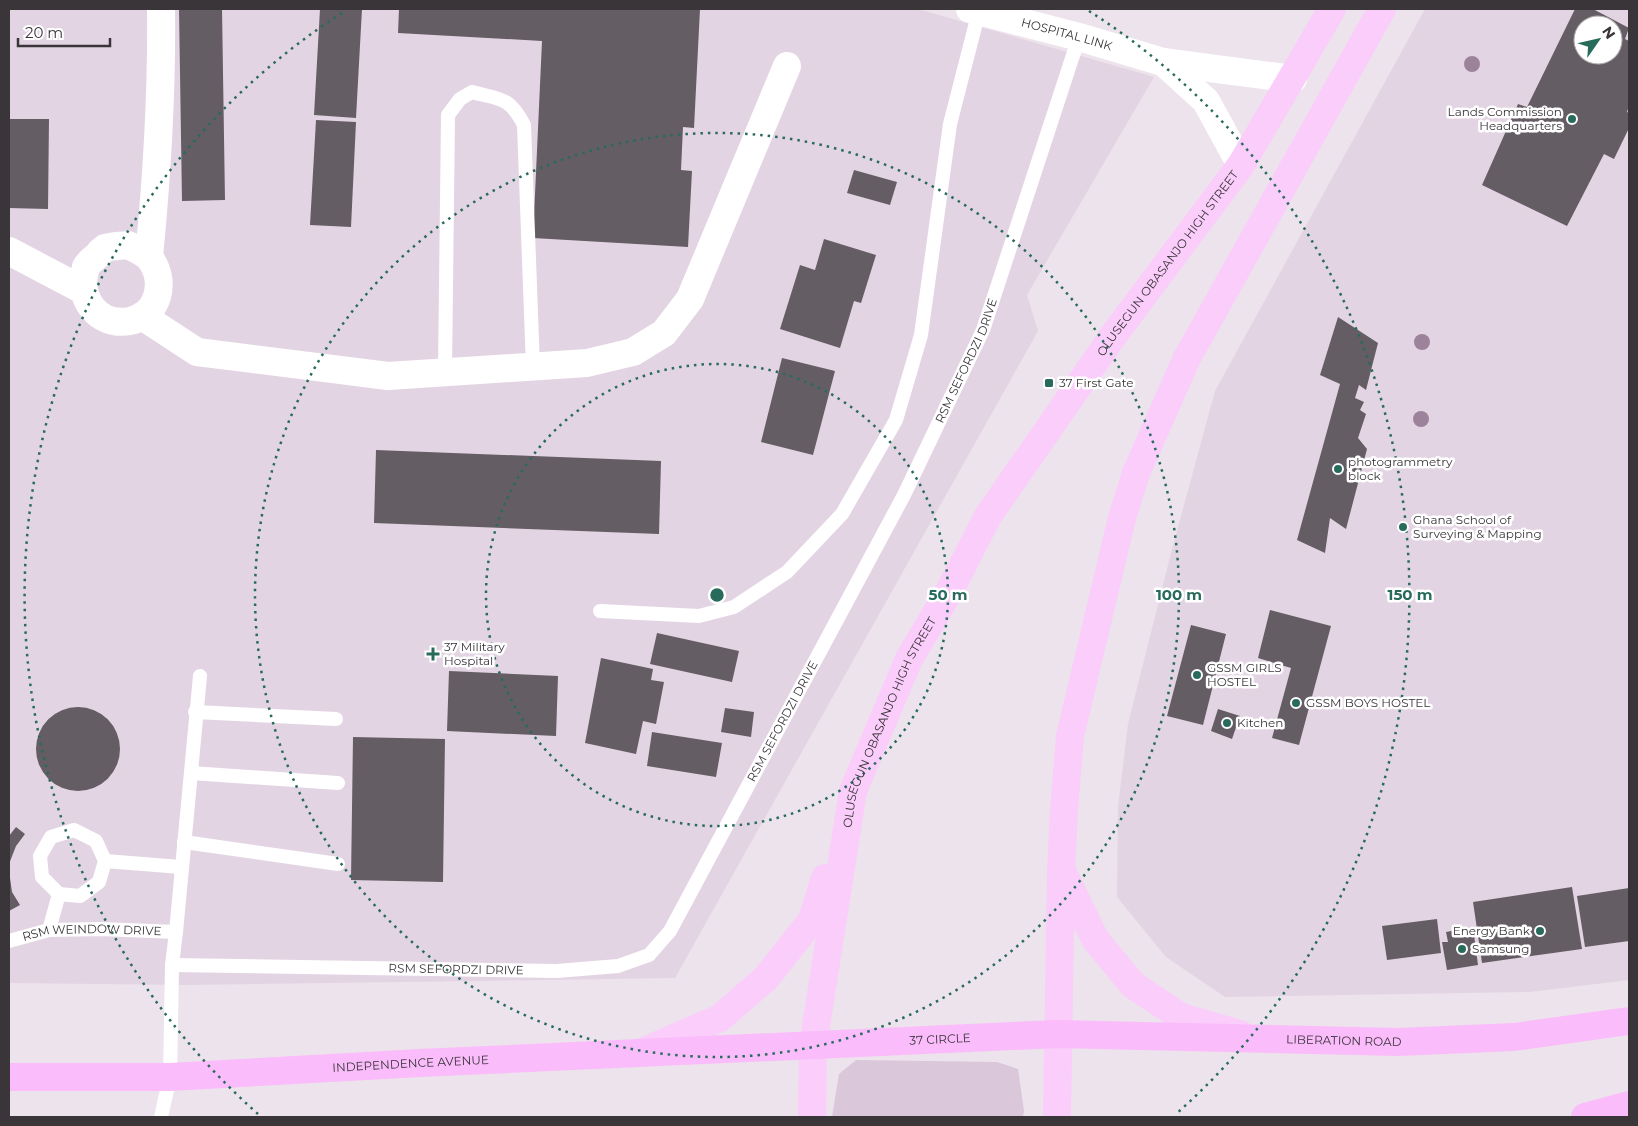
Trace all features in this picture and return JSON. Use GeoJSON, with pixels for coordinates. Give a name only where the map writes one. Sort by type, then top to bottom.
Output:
{"type":"FeatureCollection","features":[{"type":"Feature","properties":{"kind":"highway","name":"LIBERATION ROAD"},"geometry":{"type":"LineString","coordinates":[[1057,1034],[1256,1038],[1323,1042],[1398,1042],[1504,1037],[1629,1021]]}},
{"type":"Feature","properties":{"kind":"highway","name":"37 CIRCLE"},"geometry":{"type":"LineString","coordinates":[[813,1045],[1057,1034]]}},
{"type":"Feature","properties":{"kind":"highway","name":"INDEPENDENCE AVENUE"},"geometry":{"type":"LineString","coordinates":[[9,1076],[170,1078],[410,1063],[813,1045]]}},
{"type":"Feature","properties":{"kind":"highway"},"geometry":{"type":"LineString","coordinates":[[1585,1117],[1629,1104]]}},
{"type":"Feature","properties":{"kind":"main road","name":"OLUSEGUN OBASANJO HIGH STREET"},"geometry":{"type":"LineString","coordinates":[[813,1045],[853,791],[909,659],[951,588],[988,516],[1113,336],[1241,165],[1293,79],[1332,9]]}},
{"type":"Feature","properties":{"kind":"main road"},"geometry":{"type":"LineString","coordinates":[[1057,1117],[1061,871],[1070,736],[1122,518],[1136,473],[1187,358],[1382,9]]}},
{"type":"Feature","properties":{"kind":"main road"},"geometry":{"type":"LineString","coordinates":[[642,1052],[720,1018],[766,978],[812,920],[853,791]]}},
{"type":"Feature","properties":{"kind":"main road"},"geometry":{"type":"LineString","coordinates":[[1061,871],[1095,939],[1133,985],[1181,1017],[1256,1038]]}},
{"type":"Feature","properties":{"kind":"main road"},"geometry":{"type":"LineString","coordinates":[[812,1117],[813,1045]]}},
{"type":"Feature","properties":{"kind":"street"},"geometry":{"type":"LineString","coordinates":[[149,258],[157,179],[161,9]]}},
{"type":"Feature","properties":{"kind":"street","name":"HOSPITAL LINK"},"geometry":{"type":"LineString","coordinates":[[989,12],[1163,62],[1293,79]]}},
{"type":"Feature","properties":{"kind":"street","name":"HOSPITAL LINK"},"geometry":{"type":"LineString","coordinates":[[1163,62],[1206,101],[1241,165]]}},
{"type":"Feature","properties":{"kind":"street"},"geometry":{"type":"LineString","coordinates":[[142,316],[197,352],[388,376],[587,363],[633,352],[664,333],[690,299],[787,66]]}},
{"type":"Feature","properties":{"kind":"street"},"geometry":{"type":"LineString","coordinates":[[128,245],[149,258],[158,272],[160,288],[154,304],[142,316],[118,322],[106,319],[95,312],[83,290],[87,266],[104,249],[128,245]]}},
{"type":"Feature","properties":{"kind":"street"},"geometry":{"type":"LineString","coordinates":[[9,251],[83,290]]}},
{"type":"Feature","properties":{"kind":"lane"},"geometry":{"type":"LineString","coordinates":[[600,611],[699,616],[734,607],[787,572],[842,514],[896,420],[920,335],[950,124],[989,12]]}},
{"type":"Feature","properties":{"kind":"lane","name":"RSM SEFORDZI DRIVE"},"geometry":{"type":"LineString","coordinates":[[172,965],[557,971],[618,966],[649,955],[670,931],[904,495],[983,330],[1079,37]]}},
{"type":"Feature","properties":{"kind":"lane"},"geometry":{"type":"LineString","coordinates":[[445,372],[448,115],[460,99],[472,92],[505,100],[515,109],[524,125],[533,367]]}},
{"type":"Feature","properties":{"kind":"lane"},"geometry":{"type":"LineString","coordinates":[[161,1117],[170,1078],[172,965],[191,773],[195,712],[200,676]]}},
{"type":"Feature","properties":{"kind":"lane"},"geometry":{"type":"LineString","coordinates":[[195,712],[336,719]]}},
{"type":"Feature","properties":{"kind":"lane"},"geometry":{"type":"LineString","coordinates":[[191,773],[338,784]]}},
{"type":"Feature","properties":{"kind":"lane"},"geometry":{"type":"LineString","coordinates":[[74,830],[96,841],[105,861],[99,882],[80,896],[59,894],[42,878],[40,856],[51,837],[74,830]]}},
{"type":"Feature","properties":{"kind":"lane"},"geometry":{"type":"LineString","coordinates":[[184,842],[338,864]]}},
{"type":"Feature","properties":{"kind":"lane"},"geometry":{"type":"LineString","coordinates":[[105,861],[181,868]]}},
{"type":"Feature","properties":{"kind":"lane"},"geometry":{"type":"LineString","coordinates":[[49,930],[59,894]]}},
{"type":"Feature","properties":{"kind":"lane","name":"RSM WEINDOW DRIVE"},"geometry":{"type":"LineString","coordinates":[[9,941],[49,930],[101,929],[176,932]]}},
{"type":"Feature","properties":{"kind":"shaded area","name":"37 Military Hospital"},"geometry":{"type":"Polygon","coordinates":[[[9,9],[918,9],[1154,77],[1027,295],[1038,331],[675,978],[190,985],[9,983],[9,9]]]}},
{"type":"Feature","properties":{"kind":"shaded area","name":"Ghana School of Surveying & Mapping"},"geometry":{"type":"Polygon","coordinates":[[[1425,9],[1629,9],[1629,980],[1530,992],[1225,997],[1166,957],[1117,897],[1118,807],[1128,724],[1171,553],[1215,391],[1425,9]]]}},
{"type":"Feature","properties":{"kind":"shaded area"},"geometry":{"type":"Polygon","coordinates":[[[856,1060],[997,1062],[1018,1069],[1024,1111],[1023,1117],[832,1117],[839,1074],[856,1060]]]}},
{"type":"Feature","properties":{"kind":"building"},"geometry":{"type":"Polygon","coordinates":[[[179,9],[222,9],[225,200],[182,201],[179,9]]]}},
{"type":"Feature","properties":{"kind":"building"},"geometry":{"type":"Polygon","coordinates":[[[320,9],[362,9],[356,118],[314,115],[320,9]]]}},
{"type":"Feature","properties":{"kind":"building"},"geometry":{"type":"Polygon","coordinates":[[[399,9],[700,9],[694,128],[683,127],[681,170],[692,171],[688,247],[533,238],[542,41],[398,33],[399,9]]]}},
{"type":"Feature","properties":{"kind":"building"},"geometry":{"type":"Polygon","coordinates":[[[1575,9],[1593,9],[1604,15],[1573,15],[1573,65],[1623,65],[1623,25],[1629,28],[1625,39],[1629,41],[1629,106],[1627,112],[1629,113],[1629,128],[1614,159],[1604,154],[1567,226],[1482,185],[1518,104],[1527,107],[1575,9]]]}},
{"type":"Feature","properties":{"kind":"building"},"geometry":{"type":"Polygon","coordinates":[[[9,119],[49,119],[48,209],[9,208],[9,119]]]}},
{"type":"Feature","properties":{"kind":"building"},"geometry":{"type":"Polygon","coordinates":[[[316,120],[356,122],[351,227],[310,225],[316,120]]]}},
{"type":"Feature","properties":{"kind":"building"},"geometry":{"type":"Polygon","coordinates":[[[854,170],[897,182],[890,205],[847,193],[854,170]]]}},
{"type":"Feature","properties":{"kind":"building"},"geometry":{"type":"Polygon","coordinates":[[[824,239],[876,255],[861,303],[854,301],[840,348],[780,329],[800,265],[815,270],[824,239]]]}},
{"type":"Feature","properties":{"kind":"building"},"geometry":{"type":"Polygon","coordinates":[[[1338,317],[1378,343],[1366,390],[1359,385],[1355,398],[1364,402],[1360,410],[1366,414],[1358,438],[1367,449],[1346,529],[1330,518],[1325,553],[1297,540],[1340,384],[1320,375],[1338,317]]]}},
{"type":"Feature","properties":{"kind":"building"},"geometry":{"type":"Polygon","coordinates":[[[782,358],[835,371],[813,455],[761,442],[782,358]]]}},
{"type":"Feature","properties":{"kind":"building"},"geometry":{"type":"Polygon","coordinates":[[[376,450],[661,461],[659,534],[374,523],[376,450]]]}},
{"type":"Feature","properties":{"kind":"building","name":"GSSM BOYS HOSTEL"},"geometry":{"type":"Polygon","coordinates":[[[1270,610],[1331,626],[1299,745],[1272,738],[1291,668],[1258,658],[1270,610]]]}},
{"type":"Feature","properties":{"kind":"building","name":"GSSM GIRLS HOSTEL"},"geometry":{"type":"Polygon","coordinates":[[[1191,625],[1226,634],[1203,725],[1167,716],[1191,625]]]}},
{"type":"Feature","properties":{"kind":"building"},"geometry":{"type":"Polygon","coordinates":[[[657,633],[739,651],[732,682],[650,664],[657,633]]]}},
{"type":"Feature","properties":{"kind":"building"},"geometry":{"type":"Polygon","coordinates":[[[601,658],[653,669],[651,680],[664,682],[656,724],[643,721],[636,754],[585,743],[601,658]]]}},
{"type":"Feature","properties":{"kind":"building"},"geometry":{"type":"Polygon","coordinates":[[[449,671],[558,676],[556,736],[447,731],[449,671]]]}},
{"type":"Feature","properties":{"kind":"building"},"geometry":{"type":"Polygon","coordinates":[[[78,707],[94,710],[108,719],[117,733],[120,749],[117,765],[108,779],[94,788],[78,791],[62,788],[48,779],[39,765],[36,749],[39,733],[48,719],[62,710],[78,707]]]}},
{"type":"Feature","properties":{"kind":"building"},"geometry":{"type":"Polygon","coordinates":[[[725,708],[754,712],[751,737],[721,732],[725,708]]]}},
{"type":"Feature","properties":{"kind":"building"},"geometry":{"type":"Polygon","coordinates":[[[1218,709],[1240,716],[1232,739],[1211,731],[1218,709]]]}},
{"type":"Feature","properties":{"kind":"building"},"geometry":{"type":"Polygon","coordinates":[[[652,732],[722,743],[716,777],[647,766],[652,732]]]}},
{"type":"Feature","properties":{"kind":"building"},"geometry":{"type":"Polygon","coordinates":[[[353,737],[445,739],[443,882],[351,880],[353,737]]]}},
{"type":"Feature","properties":{"kind":"building"},"geometry":{"type":"Polygon","coordinates":[[[16,827],[25,834],[16,846],[9,864],[9,836],[16,827]]]}},
{"type":"Feature","properties":{"kind":"building"},"geometry":{"type":"Polygon","coordinates":[[[10,878],[12,892],[20,905],[9,911],[10,878]]]}},
{"type":"Feature","properties":{"kind":"building"},"geometry":{"type":"Polygon","coordinates":[[[1572,887],[1582,949],[1482,963],[1473,902],[1572,887]]]}},
{"type":"Feature","properties":{"kind":"building"},"geometry":{"type":"Polygon","coordinates":[[[1629,888],[1629,941],[1585,947],[1577,896],[1629,888]]]}},
{"type":"Feature","properties":{"kind":"building"},"geometry":{"type":"Polygon","coordinates":[[[1437,919],[1441,953],[1387,960],[1382,926],[1437,919]]]}},
{"type":"Feature","properties":{"kind":"building"},"geometry":{"type":"Polygon","coordinates":[[[1473,927],[1478,965],[1447,970],[1442,942],[1448,942],[1446,932],[1473,927]]]}},
{"type":"Feature","properties":{"kind":"place","name":"Lands Commission Headquarters"},"geometry":{"type":"Point","coordinates":[1572,119]}},
{"type":"Feature","properties":{"kind":"place","name":"37 First Gate"},"geometry":{"type":"Point","coordinates":[1049,383]}},
{"type":"Feature","properties":{"kind":"place","name":"photogrammetry block"},"geometry":{"type":"Point","coordinates":[1338,469]}},
{"type":"Feature","properties":{"kind":"place","name":"Ghana School of Surveying & Mapping"},"geometry":{"type":"Point","coordinates":[1403,527]}},
{"type":"Feature","properties":{"kind":"place","name":"37 Military Hospital"},"geometry":{"type":"Point","coordinates":[433,654]}},
{"type":"Feature","properties":{"kind":"place","name":"GSSM GIRLS HOSTEL"},"geometry":{"type":"Point","coordinates":[1197,675]}},
{"type":"Feature","properties":{"kind":"place","name":"GSSM BOYS HOSTEL"},"geometry":{"type":"Point","coordinates":[1296,703]}},
{"type":"Feature","properties":{"kind":"place","name":"Kitchen"},"geometry":{"type":"Point","coordinates":[1227,723]}},
{"type":"Feature","properties":{"kind":"place","name":"Energy Bank"},"geometry":{"type":"Point","coordinates":[1540,931]}},
{"type":"Feature","properties":{"kind":"place","name":"Samsung"},"geometry":{"type":"Point","coordinates":[1462,949]}}]}
